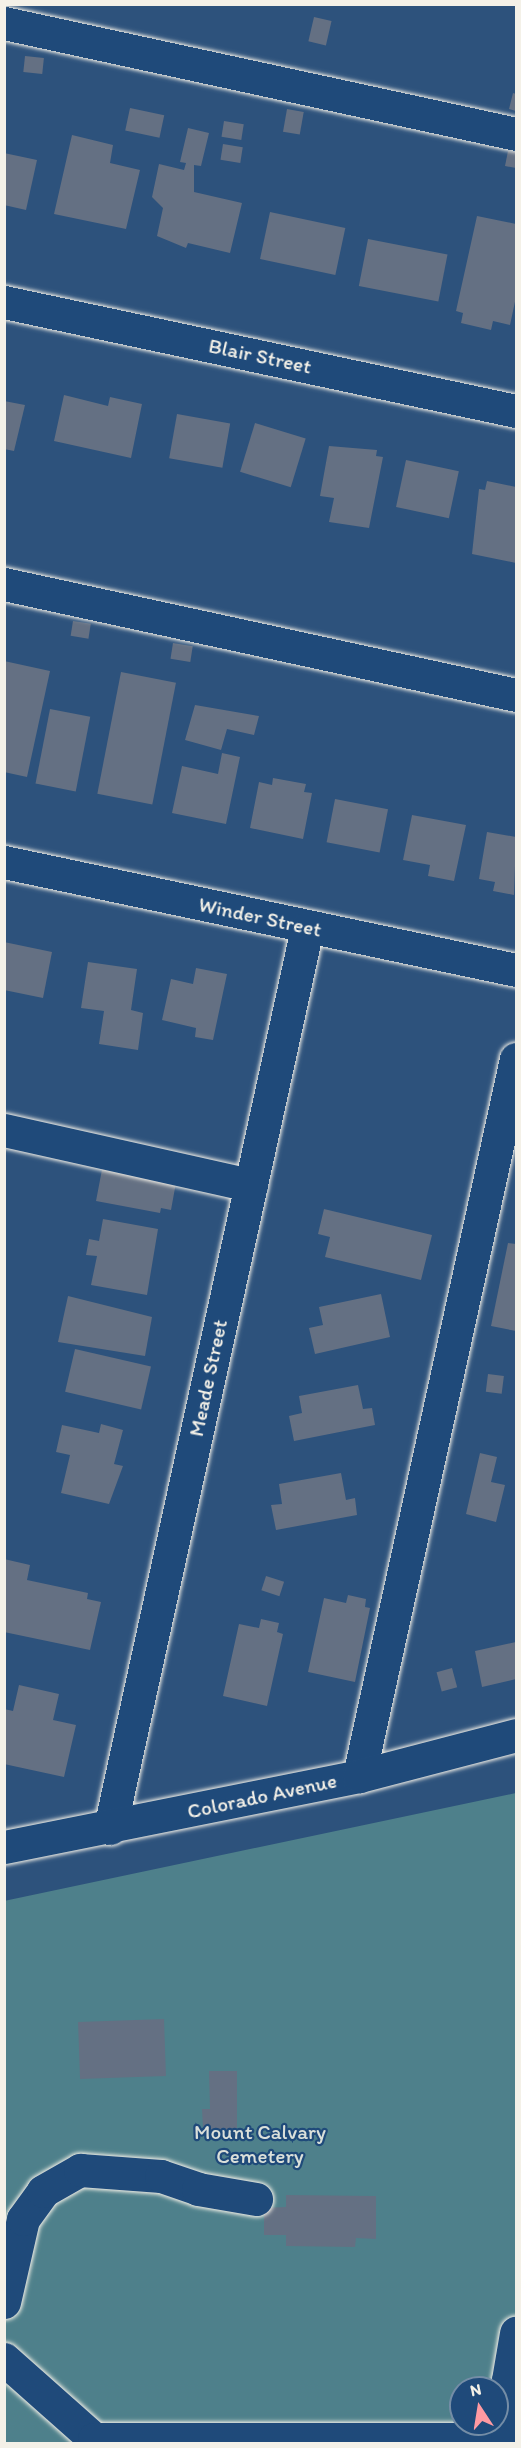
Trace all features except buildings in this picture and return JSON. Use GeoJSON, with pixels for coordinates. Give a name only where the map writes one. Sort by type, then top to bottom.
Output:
{"type":"FeatureCollection","features":[{"type":"Feature","properties":{"kind":"street"},"geometry":{"type":"LineString","coordinates":[[4,23],[516,134]]}},
{"type":"Feature","properties":{"kind":"street","name":"Blair Street"},"geometry":{"type":"LineString","coordinates":[[4,302],[516,411]]}},
{"type":"Feature","properties":{"kind":"street"},"geometry":{"type":"LineString","coordinates":[[4,584],[516,695]]}},
{"type":"Feature","properties":{"kind":"street","name":"Winder Street"},"geometry":{"type":"LineString","coordinates":[[4,862],[307,928],[516,970]]}},
{"type":"Feature","properties":{"kind":"street","name":"Meade Street"},"geometry":{"type":"LineString","coordinates":[[110,1828],[307,928]]}},
{"type":"Feature","properties":{"kind":"street"},"geometry":{"type":"LineString","coordinates":[[359,1776],[516,1059]]}},
{"type":"Feature","properties":{"kind":"street"},"geometry":{"type":"LineString","coordinates":[[5,1130],[251,1185]]}},
{"type":"Feature","properties":{"kind":"street","name":"Colorado Avenue"},"geometry":{"type":"LineString","coordinates":[[4,1847],[110,1828],[359,1776],[516,1735]]}},
{"type":"Feature","properties":{"kind":"street"},"geometry":{"type":"LineString","coordinates":[[4,2302],[23,2219],[43,2191],[63,2177],[80,2170],[161,2176],[198,2189],[256,2199]]}},
{"type":"Feature","properties":{"kind":"street"},"geometry":{"type":"LineString","coordinates":[[4,2359],[92,2441],[507,2441],[508,2380],[516,2333]]}},
{"type":"Feature","properties":{"kind":"green space","name":"Mount Calvary Cemetery"},"geometry":{"type":"Polygon","coordinates":[[[516,1793],[516,2443],[5,2443],[4,1901],[516,1793]]]}}]}
